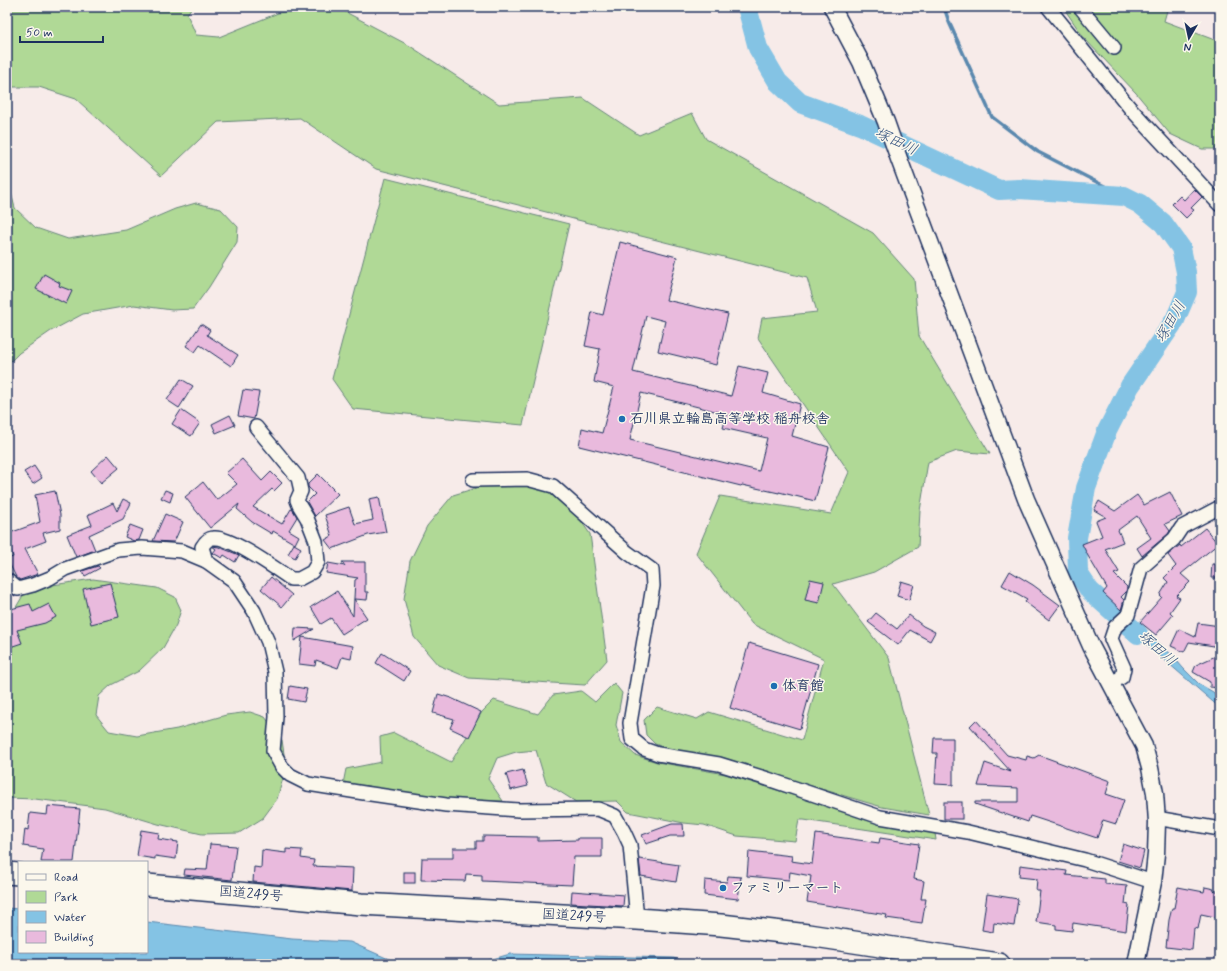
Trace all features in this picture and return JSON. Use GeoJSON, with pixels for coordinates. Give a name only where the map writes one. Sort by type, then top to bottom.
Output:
{"type":"FeatureCollection","features":[{"type":"Feature","properties":{"kind":"highway"},"geometry":{"type":"LineString","coordinates":[[7,873],[18,874]]}},
{"type":"Feature","properties":{"kind":"highway","name":"国道249号"},"geometry":{"type":"LineString","coordinates":[[148,885],[361,904],[721,925],[808,935],[999,964]]}},
{"type":"Feature","properties":{"kind":"street"},"geometry":{"type":"LineString","coordinates":[[833,7],[860,62],[886,122],[1026,499],[1089,642],[1144,746],[1154,787],[1156,854],[1153,882],[1136,964]]}},
{"type":"Feature","properties":{"kind":"street"},"geometry":{"type":"LineString","coordinates":[[1048,7],[1130,108],[1220,206]]}},
{"type":"Feature","properties":{"kind":"street"},"geometry":{"type":"LineString","coordinates":[[1080,7],[1114,48]]}},
{"type":"Feature","properties":{"kind":"street"},"geometry":{"type":"LineString","coordinates":[[206,561],[202,547],[206,541],[215,538],[236,544],[291,579],[299,579],[312,572],[318,562],[316,541],[307,518],[297,500],[301,491],[298,478],[256,427]]}},
{"type":"Feature","properties":{"kind":"street"},"geometry":{"type":"LineString","coordinates":[[473,480],[527,479],[553,486],[627,552],[652,570],[654,586],[630,723],[632,739],[644,749],[658,754],[719,764],[768,778],[880,817],[968,832],[1085,860],[1153,882]]}},
{"type":"Feature","properties":{"kind":"street"},"geometry":{"type":"LineString","coordinates":[[1111,683],[1122,677],[1124,668],[1112,639],[1115,627],[1128,615],[1141,568],[1174,539],[1182,527],[1220,508]]}},
{"type":"Feature","properties":{"kind":"street"},"geometry":{"type":"LineString","coordinates":[[7,580],[18,589],[50,578],[65,569],[124,549],[142,548],[182,552],[206,561],[234,581],[254,612],[268,642],[275,672],[276,717],[274,751],[282,767],[290,775],[308,784],[446,805],[519,810],[598,809],[615,816],[630,845],[637,919]]}},
{"type":"Feature","properties":{"kind":"street"},"geometry":{"type":"LineString","coordinates":[[1156,818],[1220,829]]}},
{"type":"Feature","properties":{"kind":"green space"},"geometry":{"type":"Polygon","coordinates":[[[7,7],[192,7],[187,14],[196,35],[219,37],[278,13],[317,7],[336,7],[410,46],[499,104],[583,98],[639,135],[692,113],[706,139],[873,233],[914,279],[919,336],[990,454],[957,451],[928,462],[920,511],[918,547],[874,572],[833,584],[889,658],[929,815],[882,807],[717,758],[671,750],[655,744],[646,735],[644,720],[657,707],[697,719],[709,712],[802,740],[824,659],[752,624],[696,553],[720,496],[831,514],[849,472],[758,338],[762,318],[817,312],[807,278],[376,169],[300,118],[218,122],[161,176],[76,99],[39,87],[7,87],[7,7]]]}},
{"type":"Feature","properties":{"kind":"green space"},"geometry":{"type":"Polygon","coordinates":[[[1063,7],[1168,7],[1164,21],[1220,42],[1220,149],[1202,149],[1170,134],[1136,93],[1084,38],[1063,7]]]}},
{"type":"Feature","properties":{"kind":"green space"},"geometry":{"type":"Polygon","coordinates":[[[7,177],[15,208],[36,228],[68,239],[126,230],[175,209],[196,203],[221,209],[238,227],[237,242],[209,287],[193,309],[172,310],[134,305],[83,314],[51,331],[19,353],[7,365],[7,177]]]}},
{"type":"Feature","properties":{"kind":"green space"},"geometry":{"type":"Polygon","coordinates":[[[385,178],[569,224],[523,425],[353,409],[332,379],[385,178]]]}},
{"type":"Feature","properties":{"kind":"green space"},"geometry":{"type":"Polygon","coordinates":[[[532,484],[568,502],[590,534],[607,660],[585,685],[469,678],[438,665],[414,637],[404,599],[410,561],[427,526],[453,495],[486,485],[532,484]]]}},
{"type":"Feature","properties":{"kind":"green space"},"geometry":{"type":"Polygon","coordinates":[[[93,579],[157,588],[175,597],[181,610],[176,625],[163,648],[139,671],[111,685],[99,696],[96,715],[109,731],[137,736],[177,729],[226,715],[250,712],[265,717],[282,740],[286,768],[277,799],[263,818],[239,833],[202,834],[158,824],[105,808],[35,799],[7,798],[7,667],[15,609],[25,592],[46,586],[93,579]]]}},
{"type":"Feature","properties":{"kind":"green space"},"geometry":{"type":"Polygon","coordinates":[[[614,683],[622,693],[616,725],[621,742],[635,755],[657,762],[725,774],[884,823],[935,833],[936,840],[804,820],[799,820],[795,841],[737,836],[704,825],[684,823],[628,812],[617,801],[576,802],[546,783],[536,750],[516,752],[497,758],[488,779],[503,801],[453,801],[343,784],[346,769],[381,762],[380,737],[394,733],[451,762],[482,712],[494,700],[538,714],[553,695],[581,691],[595,702],[614,683]]]}},
{"type":"Feature","properties":{"kind":"water"},"geometry":{"type":"Polygon","coordinates":[[[1127,620],[1132,621],[1172,655],[1199,684],[1213,692],[1220,700],[1220,708],[1123,624],[1127,620]]]}},
{"type":"Feature","properties":{"kind":"water"},"geometry":{"type":"Polygon","coordinates":[[[7,908],[18,909],[18,953],[148,953],[148,922],[292,939],[350,942],[400,964],[7,964],[7,908]]]}},
{"type":"Feature","properties":{"kind":"water"},"geometry":{"type":"Polygon","coordinates":[[[510,954],[673,958],[696,964],[476,964],[510,954]]]}},
{"type":"Feature","properties":{"kind":"building"},"geometry":{"type":"Polygon","coordinates":[[[1194,189],[1202,197],[1191,208],[1194,210],[1186,218],[1172,204],[1180,196],[1184,200],[1194,189]]]}},
{"type":"Feature","properties":{"kind":"building"},"geometry":{"type":"Polygon","coordinates":[[[620,242],[677,257],[666,300],[728,314],[716,365],[658,351],[665,321],[646,316],[633,372],[731,396],[739,366],[768,373],[763,393],[800,404],[792,436],[829,447],[815,501],[779,492],[741,486],[579,446],[582,428],[602,433],[614,387],[594,382],[600,349],[585,346],[592,312],[603,315],[620,242]],[[641,393],[630,440],[759,471],[767,438],[723,428],[727,414],[641,393]]]}},
{"type":"Feature","properties":{"kind":"building"},"geometry":{"type":"Polygon","coordinates":[[[44,274],[60,283],[59,286],[72,291],[66,304],[36,289],[44,274]]]}},
{"type":"Feature","properties":{"kind":"building"},"geometry":{"type":"Polygon","coordinates":[[[201,324],[210,330],[207,335],[238,355],[231,366],[200,345],[195,352],[186,346],[201,324]]]}},
{"type":"Feature","properties":{"kind":"building"},"geometry":{"type":"Polygon","coordinates":[[[181,379],[193,386],[179,408],[167,400],[181,379]]]}},
{"type":"Feature","properties":{"kind":"building"},"geometry":{"type":"Polygon","coordinates":[[[243,390],[259,392],[254,419],[238,416],[243,390]]]}},
{"type":"Feature","properties":{"kind":"building"},"geometry":{"type":"Polygon","coordinates":[[[181,410],[200,423],[191,436],[172,424],[181,410]]]}},
{"type":"Feature","properties":{"kind":"building"},"geometry":{"type":"Polygon","coordinates":[[[230,415],[235,425],[216,433],[212,424],[230,415]]]}},
{"type":"Feature","properties":{"kind":"building"},"geometry":{"type":"Polygon","coordinates":[[[108,455],[119,468],[101,483],[91,471],[108,455]]]}},
{"type":"Feature","properties":{"kind":"building"},"geometry":{"type":"Polygon","coordinates":[[[242,459],[262,481],[271,472],[282,483],[274,491],[272,489],[253,507],[282,524],[291,509],[293,510],[297,517],[289,530],[299,536],[295,544],[273,531],[272,534],[252,522],[237,509],[239,504],[210,528],[185,497],[203,482],[217,500],[237,484],[226,473],[242,459]]]}},
{"type":"Feature","properties":{"kind":"building"},"geometry":{"type":"Polygon","coordinates":[[[34,466],[42,478],[33,484],[24,472],[34,466]]]}},
{"type":"Feature","properties":{"kind":"building"},"geometry":{"type":"Polygon","coordinates":[[[318,474],[338,494],[315,516],[307,502],[315,494],[308,487],[308,484],[318,474]]]}},
{"type":"Feature","properties":{"kind":"building"},"geometry":{"type":"Polygon","coordinates":[[[165,490],[173,493],[170,502],[161,498],[165,490]]]}},
{"type":"Feature","properties":{"kind":"building"},"geometry":{"type":"Polygon","coordinates":[[[55,491],[60,515],[60,529],[43,533],[46,541],[25,549],[38,574],[20,580],[16,577],[7,559],[13,557],[7,539],[7,534],[40,522],[35,495],[55,491]]]}},
{"type":"Feature","properties":{"kind":"building"},"geometry":{"type":"Polygon","coordinates":[[[1170,492],[1182,516],[1165,524],[1170,531],[1168,534],[1142,556],[1137,548],[1151,538],[1137,516],[1118,530],[1123,542],[1105,549],[1119,572],[1114,574],[1127,587],[1126,592],[1121,597],[1124,600],[1121,610],[1103,593],[1107,588],[1082,544],[1102,536],[1096,521],[1106,517],[1094,510],[1099,501],[1115,511],[1137,495],[1144,505],[1170,492]]]}},
{"type":"Feature","properties":{"kind":"building"},"geometry":{"type":"Polygon","coordinates":[[[379,497],[386,532],[368,535],[332,549],[325,540],[332,536],[325,515],[349,507],[355,524],[373,520],[369,499],[379,497]]]}},
{"type":"Feature","properties":{"kind":"building"},"geometry":{"type":"Polygon","coordinates":[[[123,499],[131,503],[123,519],[89,535],[95,550],[76,557],[67,535],[92,525],[88,515],[113,503],[117,511],[123,499]]]}},
{"type":"Feature","properties":{"kind":"building"},"geometry":{"type":"Polygon","coordinates":[[[165,514],[183,522],[174,542],[153,541],[165,514]]]}},
{"type":"Feature","properties":{"kind":"building"},"geometry":{"type":"Polygon","coordinates":[[[130,525],[143,530],[139,540],[134,541],[125,537],[130,525]]]}},
{"type":"Feature","properties":{"kind":"building"},"geometry":{"type":"Polygon","coordinates":[[[1205,528],[1218,544],[1181,574],[1190,582],[1176,596],[1180,598],[1170,612],[1173,615],[1156,635],[1140,622],[1162,597],[1160,595],[1168,582],[1164,578],[1176,566],[1168,555],[1180,545],[1181,547],[1205,528]]]}},
{"type":"Feature","properties":{"kind":"building"},"geometry":{"type":"Polygon","coordinates":[[[294,544],[301,548],[295,558],[288,554],[294,544]]]}},
{"type":"Feature","properties":{"kind":"building"},"geometry":{"type":"Polygon","coordinates":[[[212,546],[219,547],[239,555],[235,562],[224,555],[222,558],[213,553],[216,549],[212,546]]]}},
{"type":"Feature","properties":{"kind":"building"},"geometry":{"type":"Polygon","coordinates":[[[342,562],[365,562],[365,592],[368,592],[367,600],[354,599],[367,618],[342,634],[331,618],[321,624],[311,607],[337,591],[353,616],[355,580],[358,578],[326,573],[328,563],[345,566],[342,562]]]}},
{"type":"Feature","properties":{"kind":"building"},"geometry":{"type":"Polygon","coordinates":[[[1212,564],[1220,564],[1220,578],[1211,578],[1212,564]]]}},
{"type":"Feature","properties":{"kind":"building"},"geometry":{"type":"Polygon","coordinates":[[[98,566],[100,568],[85,576],[82,571],[98,566]]]}},
{"type":"Feature","properties":{"kind":"building"},"geometry":{"type":"Polygon","coordinates":[[[1010,571],[1033,585],[1060,605],[1049,620],[1025,602],[1027,599],[1002,585],[1010,571]]]}},
{"type":"Feature","properties":{"kind":"building"},"geometry":{"type":"Polygon","coordinates":[[[271,577],[292,595],[282,607],[261,589],[271,577]]]}},
{"type":"Feature","properties":{"kind":"building"},"geometry":{"type":"Polygon","coordinates":[[[810,579],[824,582],[819,603],[805,600],[810,579]]]}},
{"type":"Feature","properties":{"kind":"building"},"geometry":{"type":"Polygon","coordinates":[[[901,581],[914,585],[909,600],[897,596],[901,581]]]}},
{"type":"Feature","properties":{"kind":"building"},"geometry":{"type":"Polygon","coordinates":[[[110,583],[119,617],[91,624],[83,589],[110,583]]]}},
{"type":"Feature","properties":{"kind":"building"},"geometry":{"type":"Polygon","coordinates":[[[30,604],[33,612],[49,604],[56,617],[45,623],[17,630],[22,643],[7,648],[7,610],[30,604]]]}},
{"type":"Feature","properties":{"kind":"building"},"geometry":{"type":"Polygon","coordinates":[[[876,613],[897,629],[909,615],[923,626],[935,632],[930,641],[910,630],[898,645],[868,622],[876,613]]]}},
{"type":"Feature","properties":{"kind":"building"},"geometry":{"type":"Polygon","coordinates":[[[1198,623],[1220,626],[1220,647],[1189,642],[1184,652],[1171,646],[1179,629],[1195,637],[1198,623]]]}},
{"type":"Feature","properties":{"kind":"building"},"geometry":{"type":"Polygon","coordinates":[[[295,628],[314,629],[294,641],[295,628]]]}},
{"type":"Feature","properties":{"kind":"building"},"geometry":{"type":"Polygon","coordinates":[[[302,637],[353,646],[351,659],[342,657],[338,668],[316,660],[315,666],[299,664],[302,637]]]}},
{"type":"Feature","properties":{"kind":"building","name":"体育館"},"geometry":{"type":"Polygon","coordinates":[[[749,643],[818,664],[800,729],[730,708],[749,643]]]}},
{"type":"Feature","properties":{"kind":"building"},"geometry":{"type":"Polygon","coordinates":[[[382,653],[410,671],[404,681],[376,663],[382,653]]]}},
{"type":"Feature","properties":{"kind":"building"},"geometry":{"type":"Polygon","coordinates":[[[1220,654],[1220,688],[1210,687],[1210,682],[1193,672],[1196,665],[1220,654]]]}},
{"type":"Feature","properties":{"kind":"building"},"geometry":{"type":"Polygon","coordinates":[[[290,686],[307,689],[304,702],[288,699],[290,686]]]}},
{"type":"Feature","properties":{"kind":"building"},"geometry":{"type":"Polygon","coordinates":[[[438,694],[451,698],[481,712],[469,737],[450,728],[454,719],[433,713],[438,694]]]}},
{"type":"Feature","properties":{"kind":"building"},"geometry":{"type":"Polygon","coordinates":[[[976,720],[1007,755],[1026,760],[1027,756],[1034,758],[1039,755],[1110,781],[1106,794],[1124,800],[1116,824],[1103,820],[1097,838],[1030,816],[1028,822],[975,804],[975,802],[1018,802],[1018,788],[978,786],[985,763],[1011,772],[970,726],[976,720]]]}},
{"type":"Feature","properties":{"kind":"building"},"geometry":{"type":"Polygon","coordinates":[[[934,738],[953,738],[953,785],[935,784],[937,753],[933,753],[934,738]]]}},
{"type":"Feature","properties":{"kind":"building"},"geometry":{"type":"Polygon","coordinates":[[[523,770],[528,786],[511,790],[506,774],[523,770]]]}},
{"type":"Feature","properties":{"kind":"building"},"geometry":{"type":"Polygon","coordinates":[[[944,802],[962,802],[962,819],[944,819],[944,802]]]}},
{"type":"Feature","properties":{"kind":"building"},"geometry":{"type":"Polygon","coordinates":[[[48,806],[80,809],[74,861],[41,861],[43,849],[23,846],[25,829],[28,830],[30,813],[47,815],[48,806]]]}},
{"type":"Feature","properties":{"kind":"building"},"geometry":{"type":"Polygon","coordinates":[[[672,824],[683,824],[684,836],[670,836],[646,844],[642,835],[672,824]]]}},
{"type":"Feature","properties":{"kind":"building"},"geometry":{"type":"Polygon","coordinates":[[[141,830],[159,833],[158,839],[178,842],[176,859],[155,856],[155,859],[137,856],[141,830]]]}},
{"type":"Feature","properties":{"kind":"building"},"geometry":{"type":"Polygon","coordinates":[[[816,834],[879,843],[880,838],[919,844],[914,879],[924,881],[921,899],[926,899],[922,923],[886,918],[887,915],[807,902],[811,876],[790,872],[789,880],[747,876],[749,851],[792,856],[791,861],[812,864],[816,834]]]}},
{"type":"Feature","properties":{"kind":"building"},"geometry":{"type":"Polygon","coordinates":[[[483,836],[538,837],[538,841],[602,838],[602,857],[574,857],[572,885],[482,881],[482,875],[466,874],[465,881],[421,880],[422,858],[453,858],[453,848],[476,848],[476,841],[483,841],[483,836]]]}},
{"type":"Feature","properties":{"kind":"building"},"geometry":{"type":"Polygon","coordinates":[[[210,844],[236,846],[232,880],[184,875],[185,869],[207,870],[210,844]]]}},
{"type":"Feature","properties":{"kind":"building"},"geometry":{"type":"Polygon","coordinates":[[[1123,844],[1144,851],[1140,868],[1118,861],[1123,844]]]}},
{"type":"Feature","properties":{"kind":"building"},"geometry":{"type":"Polygon","coordinates":[[[286,849],[302,850],[301,858],[314,860],[313,866],[353,868],[352,891],[253,882],[254,867],[261,868],[262,850],[286,853],[286,849]]]}},
{"type":"Feature","properties":{"kind":"building"},"geometry":{"type":"Polygon","coordinates":[[[639,859],[679,865],[676,882],[641,876],[639,859]]]}},
{"type":"Feature","properties":{"kind":"building"},"geometry":{"type":"Polygon","coordinates":[[[1020,865],[1067,871],[1066,875],[1105,879],[1105,884],[1127,886],[1125,904],[1129,905],[1126,931],[1073,923],[1072,931],[1056,929],[1056,925],[1036,922],[1040,891],[1036,891],[1037,879],[1019,877],[1020,865]]]}},
{"type":"Feature","properties":{"kind":"building"},"geometry":{"type":"Polygon","coordinates":[[[404,872],[415,872],[415,883],[404,883],[404,872]]]}},
{"type":"Feature","properties":{"kind":"building"},"geometry":{"type":"Polygon","coordinates":[[[728,876],[741,877],[738,899],[704,895],[705,880],[727,882],[728,876]]]}},
{"type":"Feature","properties":{"kind":"building"},"geometry":{"type":"Polygon","coordinates":[[[1178,887],[1204,892],[1205,887],[1220,892],[1220,918],[1201,914],[1198,929],[1194,928],[1192,950],[1166,947],[1169,920],[1172,908],[1174,908],[1178,887]]]}},
{"type":"Feature","properties":{"kind":"building"},"geometry":{"type":"Polygon","coordinates":[[[572,891],[624,895],[623,906],[571,903],[572,891]]]}},
{"type":"Feature","properties":{"kind":"building"},"geometry":{"type":"Polygon","coordinates":[[[987,894],[1018,899],[1014,926],[994,923],[993,932],[982,930],[987,894]]]}},
{"type":"Feature","properties":{"kind":"waterway","name":"塚田川"},"geometry":{"type":"LineString","coordinates":[[747,7],[758,48],[778,82],[800,103],[860,125],[999,190],[1019,189],[1124,196],[1140,204],[1163,223],[1181,248],[1186,272],[1187,292],[1175,320],[1130,386],[1107,431],[1086,488],[1077,538],[1078,573],[1090,591],[1138,634]]}},
{"type":"Feature","properties":{"kind":"waterway"},"geometry":{"type":"LineString","coordinates":[[944,7],[949,22],[992,117],[1038,152],[1124,196]]}},
{"type":"Feature","properties":{"kind":"place","name":"石川県立輪島高等学校 稲舟校舎"},"geometry":{"type":"Point","coordinates":[622,419]}},
{"type":"Feature","properties":{"kind":"place","name":"体育館"},"geometry":{"type":"Point","coordinates":[774,686]}},
{"type":"Feature","properties":{"kind":"place","name":"ファミリーマート"},"geometry":{"type":"Point","coordinates":[723,888]}}]}
